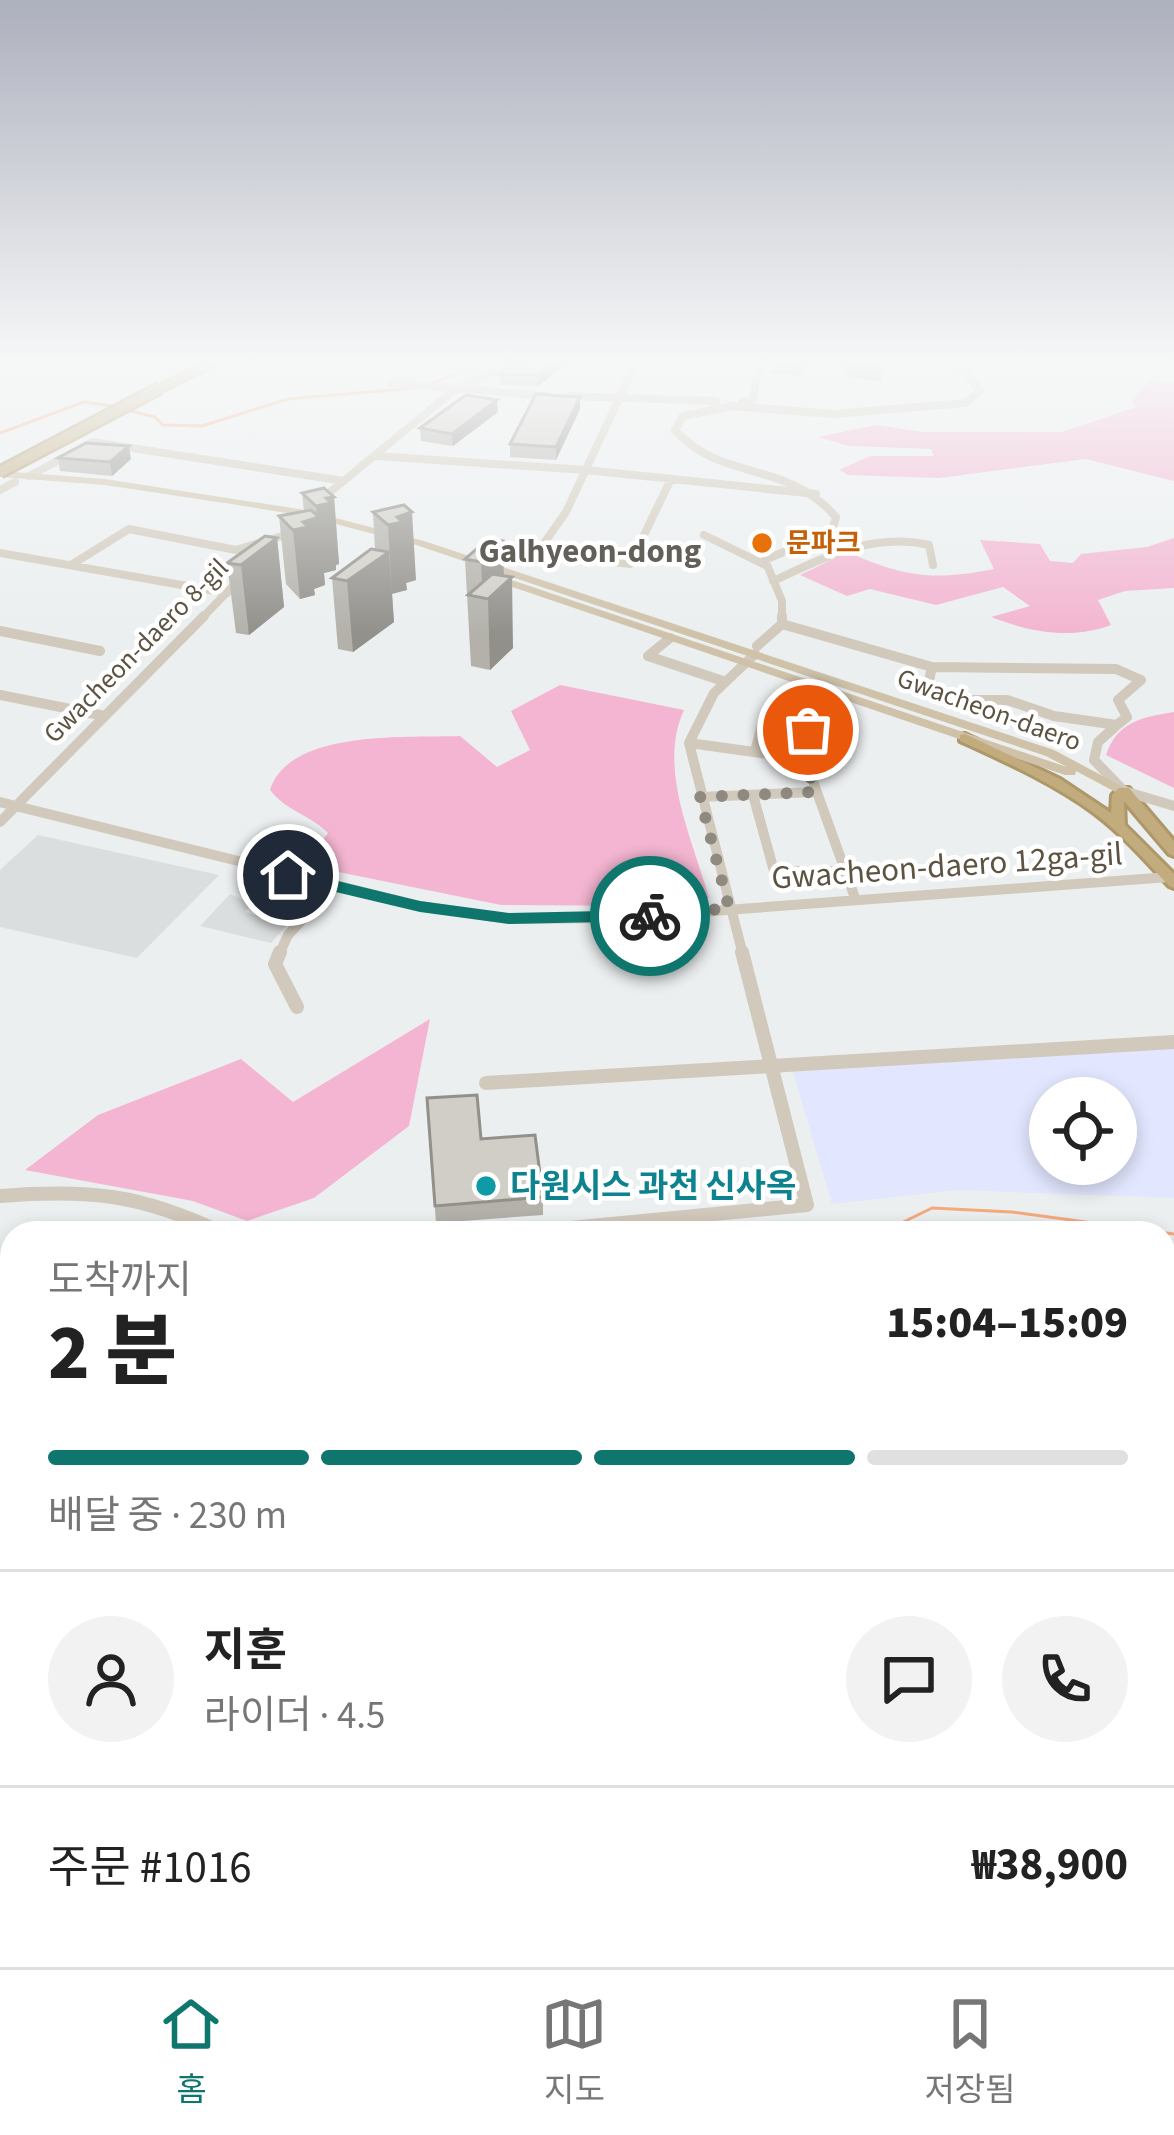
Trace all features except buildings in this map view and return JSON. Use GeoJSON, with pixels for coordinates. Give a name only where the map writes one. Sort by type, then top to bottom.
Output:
{"type":"FeatureCollection","features":[{"type":"Feature","properties":{"kind":"highway"},"geometry":{"type":"LineString","coordinates":[[0,477],[44,452]]}},
{"type":"Feature","properties":{"kind":"highway"},"geometry":{"type":"LineString","coordinates":[[965,738],[1055,778],[1119,823],[1172,880]]}},
{"type":"Feature","properties":{"kind":"highway"},"geometry":{"type":"LineString","coordinates":[[1119,823],[1117,798],[1124,791],[1174,851]]}},
{"type":"Feature","properties":{"kind":"main road","name":"Gwacheon-daero"},"geometry":{"type":"LineString","coordinates":[[0,477],[164,490],[293,525],[414,550],[1124,791]]}},
{"type":"Feature","properties":{"kind":"main road","name":"Gwacheon-daero"},"geometry":{"type":"LineString","coordinates":[[0,477],[100,489],[442,550],[756,650],[1049,753],[1124,791]]}},
{"type":"Feature","properties":{"kind":"main road"},"geometry":{"type":"LineString","coordinates":[[1034,759],[1048,758],[1049,753]]}},
{"type":"Feature","properties":{"kind":"street"},"geometry":{"type":"LineString","coordinates":[[28,476],[74,452]]}},
{"type":"Feature","properties":{"kind":"street"},"geometry":{"type":"LineString","coordinates":[[156,452],[344,481]]}},
{"type":"Feature","properties":{"kind":"street","name":"Gwacheon-daero 8-gil"},"geometry":{"type":"LineString","coordinates":[[266,553],[379,452]]}},
{"type":"Feature","properties":{"kind":"street"},"geometry":{"type":"LineString","coordinates":[[595,452],[566,512],[542,546],[547,555],[630,565],[671,478]]}},
{"type":"Feature","properties":{"kind":"street"},"geometry":{"type":"LineString","coordinates":[[699,452],[709,459],[772,471],[820,494],[837,525],[769,558],[765,565]]}},
{"type":"Feature","properties":{"kind":"street"},"geometry":{"type":"LineString","coordinates":[[375,455],[820,494]]}},
{"type":"Feature","properties":{"kind":"street"},"geometry":{"type":"LineString","coordinates":[[71,566],[129,529],[236,550],[293,525]]}},
{"type":"Feature","properties":{"kind":"street"},"geometry":{"type":"LineString","coordinates":[[642,1221],[807,1205],[688,743],[696,718],[726,678],[782,624],[782,601],[765,565],[704,535]]}},
{"type":"Feature","properties":{"kind":"street"},"geometry":{"type":"LineString","coordinates":[[773,581],[819,560],[899,538],[929,545],[933,565]]}},
{"type":"Feature","properties":{"kind":"street","name":"Gwacheon-daero 8-gil"},"geometry":{"type":"LineString","coordinates":[[0,822],[250,569],[236,550]]}},
{"type":"Feature","properties":{"kind":"street"},"geometry":{"type":"LineString","coordinates":[[0,553],[227,593]]}},
{"type":"Feature","properties":{"kind":"street"},"geometry":{"type":"LineString","coordinates":[[782,624],[853,640],[932,667],[1116,669],[1141,680],[1118,700],[1127,717],[1098,742],[1094,760],[1124,791],[1174,806]]}},
{"type":"Feature","properties":{"kind":"street"},"geometry":{"type":"LineString","coordinates":[[0,631],[100,651]]}},
{"type":"Feature","properties":{"kind":"street"},"geometry":{"type":"LineString","coordinates":[[670,638],[648,656],[726,678]]}},
{"type":"Feature","properties":{"kind":"street"},"geometry":{"type":"LineString","coordinates":[[932,667],[928,686],[950,700],[1002,699],[1054,716],[1098,718],[1117,725]]}},
{"type":"Feature","properties":{"kind":"street"},"geometry":{"type":"LineString","coordinates":[[0,695],[105,716]]}},
{"type":"Feature","properties":{"kind":"street"},"geometry":{"type":"LineString","coordinates":[[755,752],[765,716],[808,730],[805,759],[855,898]]}},
{"type":"Feature","properties":{"kind":"street"},"geometry":{"type":"LineString","coordinates":[[688,743],[805,759]]}},
{"type":"Feature","properties":{"kind":"street"},"geometry":{"type":"LineString","coordinates":[[700,797],[815,792]]}},
{"type":"Feature","properties":{"kind":"street"},"geometry":{"type":"LineString","coordinates":[[753,795],[774,871],[845,871]]}},
{"type":"Feature","properties":{"kind":"street","name":"Gwacheon-daero 12ga-gil"},"geometry":{"type":"LineString","coordinates":[[0,802],[420,906],[509,919],[619,918],[855,898],[1172,880]]}},
{"type":"Feature","properties":{"kind":"street"},"geometry":{"type":"LineString","coordinates":[[297,1007],[275,964],[289,935],[333,886]]}},
{"type":"Feature","properties":{"kind":"street"},"geometry":{"type":"LineString","coordinates":[[486,1083],[1174,1042]]}},
{"type":"Feature","properties":{"kind":"street"},"geometry":{"type":"LineString","coordinates":[[0,1196],[99,1189],[139,1196],[195,1221]]}},
{"type":"Feature","properties":{"kind":"shaded area"},"geometry":{"type":"Polygon","coordinates":[[[932,452],[1174,452],[1174,481],[1086,459],[939,478],[848,475],[839,470],[870,456],[934,456],[932,452]]]}},
{"type":"Feature","properties":{"kind":"shaded area"},"geometry":{"type":"Polygon","coordinates":[[[1174,538],[1174,588],[1125,591],[1098,600],[1111,625],[1081,632],[1036,630],[991,617],[1030,606],[1003,587],[936,605],[870,589],[847,596],[800,575],[848,552],[903,572],[954,575],[994,569],[980,540],[1040,544],[1050,561],[1073,563],[1081,554],[1147,547],[1174,538]]]}},
{"type":"Feature","properties":{"kind":"shaded area"},"geometry":{"type":"Polygon","coordinates":[[[560,685],[684,710],[674,756],[676,780],[709,898],[645,906],[501,905],[304,865],[328,833],[270,790],[281,770],[300,756],[353,741],[460,736],[497,767],[530,750],[511,711],[560,685]]]}},
{"type":"Feature","properties":{"kind":"shaded area"},"geometry":{"type":"Polygon","coordinates":[[[1174,712],[1174,788],[1106,755],[1124,728],[1174,712]]]}},
{"type":"Feature","properties":{"kind":"shaded area"},"geometry":{"type":"Polygon","coordinates":[[[38,835],[219,875],[137,958],[0,927],[0,870],[38,835]]]}},
{"type":"Feature","properties":{"kind":"shaded area"},"geometry":{"type":"Polygon","coordinates":[[[230,894],[252,904],[245,912],[259,916],[271,903],[300,910],[271,943],[200,926],[230,894]]]}},
{"type":"Feature","properties":{"kind":"shaded area"},"geometry":{"type":"Polygon","coordinates":[[[430,1019],[409,1126],[314,1198],[247,1221],[193,1201],[25,1170],[98,1115],[241,1059],[293,1102],[430,1019]]]}},
{"type":"Feature","properties":{"kind":"shaded area"},"geometry":{"type":"Polygon","coordinates":[[[1174,1048],[1174,1198],[957,1190],[832,1204],[793,1072],[1174,1048]]]}},
{"type":"Feature","properties":{"kind":"waterway"},"geometry":{"type":"LineString","coordinates":[[905,1221],[932,1208],[1078,1221]]}},
{"type":"Feature","properties":{"kind":"way so far"},"geometry":{"type":"LineString","coordinates":[[650,916],[729,908],[700,797],[815,792],[805,759],[808,730]]}},
{"type":"Feature","properties":{"kind":"place","name":"문파크"},"geometry":{"type":"Point","coordinates":[762,543]}},
{"type":"Feature","properties":{"kind":"place","name":"다원시스 과천 신사옥"},"geometry":{"type":"Point","coordinates":[486,1186]}},
{"type":"Feature","properties":{"kind":"district","name":"Galhyeon-dong"},"geometry":{"type":"Point","coordinates":[590,551]}},
{"type":"Feature","properties":{"kind":"route"},"geometry":{"type":"LineString","coordinates":[[288,875],[420,906],[509,919],[650,916]]}}]}
